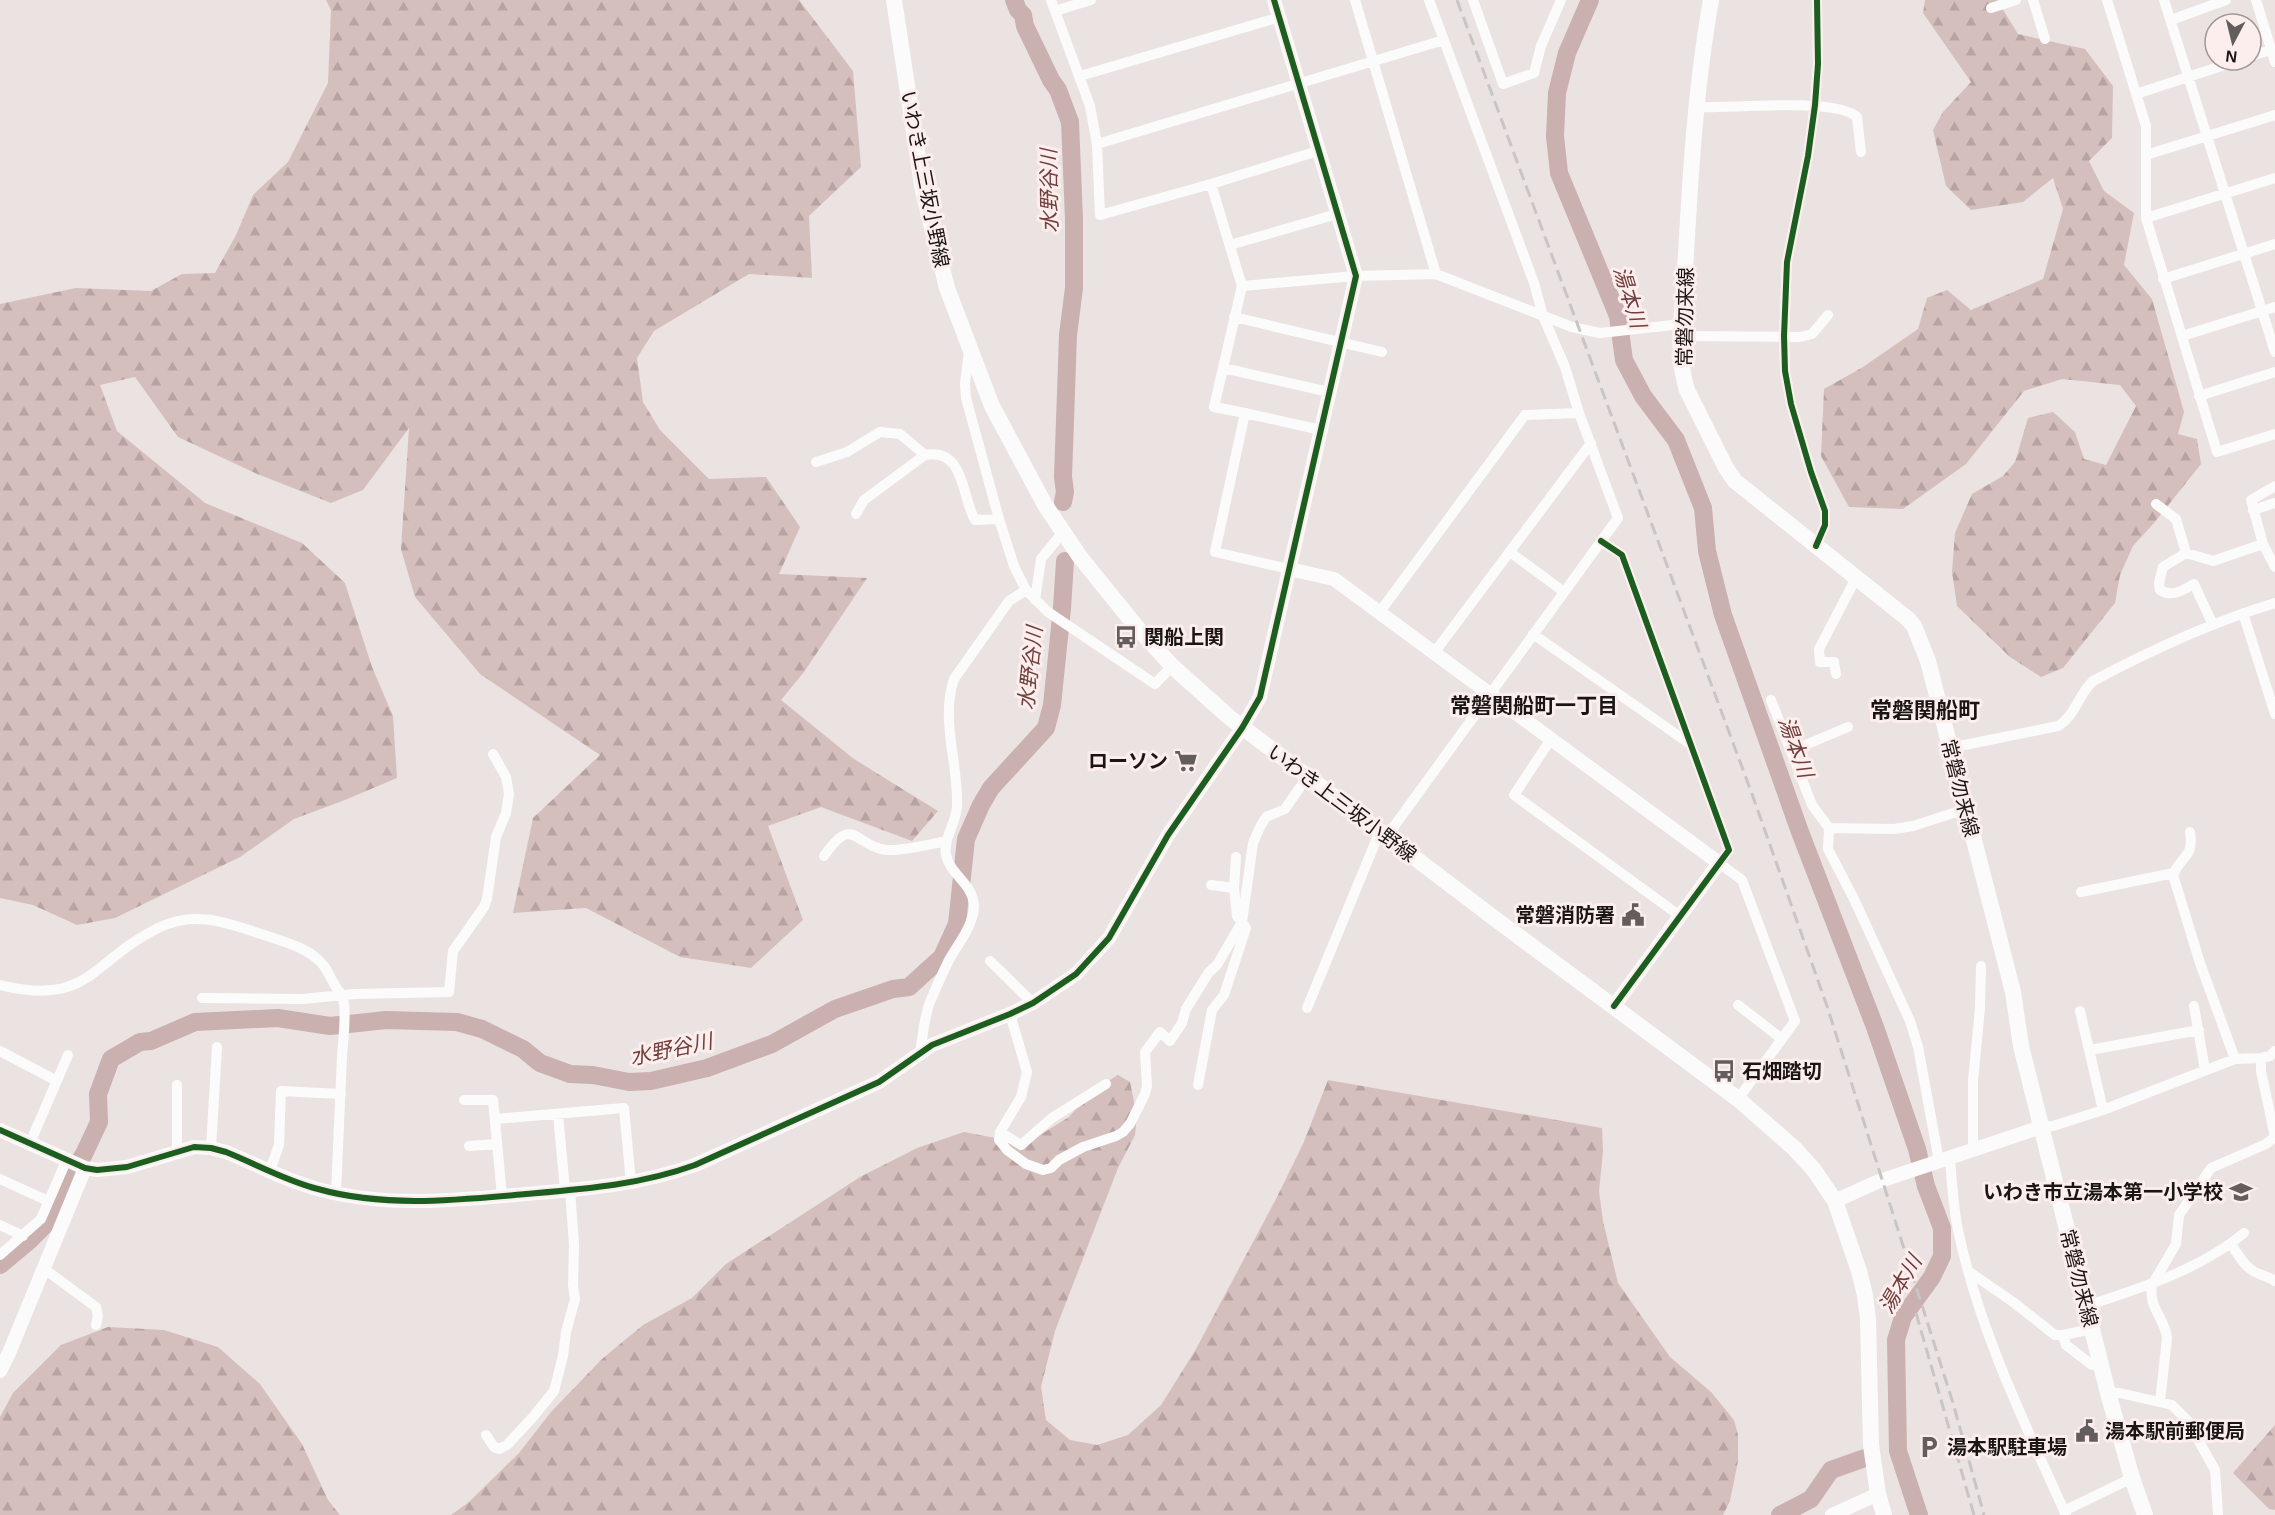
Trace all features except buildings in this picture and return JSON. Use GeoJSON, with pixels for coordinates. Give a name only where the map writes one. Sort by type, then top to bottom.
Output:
{"type":"FeatureCollection","features":[{"type":"Feature","properties":{"kind":"main road","name":"いわき上三坂小野線"},"geometry":{"type":"LineString","coordinates":[[894,0],[928,212],[947,288],[992,406],[1045,505],[1080,556],[1135,625],[1172,666],[1242,728],[1738,1099],[1794,1148],[1835,1201],[1865,1295],[1868,1319],[1871,1445],[1878,1494],[1884,1515]]}},
{"type":"Feature","properties":{"kind":"main road","name":"常磐勿来線"},"geometry":{"type":"LineString","coordinates":[[1712,0],[1702,51],[1696,107],[1682,330],[1682,367],[1687,390],[1726,468],[1750,494],[1914,626],[1928,661],[2013,992],[2021,1046],[2108,1393],[2145,1515]]}},
{"type":"Feature","properties":{"kind":"street"},"geometry":{"type":"LineString","coordinates":[[1091,0],[1053,5],[1090,106],[1097,144],[1100,215],[1318,151]]}},
{"type":"Feature","properties":{"kind":"street"},"geometry":{"type":"LineString","coordinates":[[0,1130],[76,1164],[97,1170],[127,1167],[194,1147],[211,1148],[226,1152],[300,1184],[336,1193],[424,1202],[631,1183],[695,1165],[879,1082],[920,1052],[947,1038],[1033,1003],[1076,974],[1109,938],[1168,835],[1242,728],[1260,697],[1356,276],[1274,0]]}},
{"type":"Feature","properties":{"kind":"street"},"geometry":{"type":"LineString","coordinates":[[1355,0],[1436,274]]}},
{"type":"Feature","properties":{"kind":"street"},"geometry":{"type":"LineString","coordinates":[[1307,1008],[1383,834],[1490,694],[1618,518],[1579,414],[1565,366],[1543,316],[1534,283],[1429,0]]}},
{"type":"Feature","properties":{"kind":"street"},"geometry":{"type":"LineString","coordinates":[[1473,0],[1503,84],[1534,73],[1541,46],[1561,0]]}},
{"type":"Feature","properties":{"kind":"street"},"geometry":{"type":"LineString","coordinates":[[1816,0],[1818,64],[1815,105],[1808,156],[1787,262],[1784,336],[1785,371],[1791,405],[1825,510],[1825,525],[1816,546]]}},
{"type":"Feature","properties":{"kind":"street"},"geometry":{"type":"LineString","coordinates":[[1991,8],[2016,0]]}},
{"type":"Feature","properties":{"kind":"street"},"geometry":{"type":"LineString","coordinates":[[2033,0],[2045,39]]}},
{"type":"Feature","properties":{"kind":"street"},"geometry":{"type":"LineString","coordinates":[[2107,0],[2146,126],[2146,218],[2217,452],[2275,434]]}},
{"type":"Feature","properties":{"kind":"street"},"geometry":{"type":"LineString","coordinates":[[2164,0],[2275,352]]}},
{"type":"Feature","properties":{"kind":"street"},"geometry":{"type":"LineString","coordinates":[[2170,20],[2226,0]]}},
{"type":"Feature","properties":{"kind":"street"},"geometry":{"type":"LineString","coordinates":[[2256,0],[2275,62]]}},
{"type":"Feature","properties":{"kind":"street"},"geometry":{"type":"LineString","coordinates":[[1080,76],[1280,17]]}},
{"type":"Feature","properties":{"kind":"street"},"geometry":{"type":"LineString","coordinates":[[1097,144],[1444,40]]}},
{"type":"Feature","properties":{"kind":"street"},"geometry":{"type":"LineString","coordinates":[[2263,52],[2271,50]]}},
{"type":"Feature","properties":{"kind":"street"},"geometry":{"type":"LineString","coordinates":[[2136,94],[2203,71]]}},
{"type":"Feature","properties":{"kind":"street"},"geometry":{"type":"LineString","coordinates":[[1696,107],[1815,105],[1854,113],[1857,117],[1862,152]]}},
{"type":"Feature","properties":{"kind":"street"},"geometry":{"type":"LineString","coordinates":[[2146,154],[2275,115]]}},
{"type":"Feature","properties":{"kind":"street"},"geometry":{"type":"LineString","coordinates":[[2146,218],[2275,178]]}},
{"type":"Feature","properties":{"kind":"street"},"geometry":{"type":"LineString","coordinates":[[1211,184],[1242,286],[1214,406],[1321,430]]}},
{"type":"Feature","properties":{"kind":"street"},"geometry":{"type":"LineString","coordinates":[[1230,245],[1337,214]]}},
{"type":"Feature","properties":{"kind":"street"},"geometry":{"type":"LineString","coordinates":[[2163,279],[2275,244]]}},
{"type":"Feature","properties":{"kind":"street"},"geometry":{"type":"LineString","coordinates":[[1242,286],[1356,276],[1436,274],[1579,330],[1600,333],[1641,328],[1800,337],[1812,333],[1828,315]]}},
{"type":"Feature","properties":{"kind":"street"},"geometry":{"type":"LineString","coordinates":[[2182,336],[2275,307]]}},
{"type":"Feature","properties":{"kind":"street"},"geometry":{"type":"LineString","coordinates":[[1234,317],[1382,352]]}},
{"type":"Feature","properties":{"kind":"street"},"geometry":{"type":"LineString","coordinates":[[969,350],[965,384],[966,398],[999,519],[1014,566],[1026,590],[1048,612],[1155,684],[1172,666]]}},
{"type":"Feature","properties":{"kind":"street"},"geometry":{"type":"LineString","coordinates":[[1223,368],[1329,392]]}},
{"type":"Feature","properties":{"kind":"street"},"geometry":{"type":"LineString","coordinates":[[2199,396],[2275,372]]}},
{"type":"Feature","properties":{"kind":"street"},"geometry":{"type":"LineString","coordinates":[[1245,413],[1215,552],[1334,579],[1742,880],[1795,1021],[1738,1099]]}},
{"type":"Feature","properties":{"kind":"street"},"geometry":{"type":"LineString","coordinates":[[1379,613],[1525,415],[1579,414]]}},
{"type":"Feature","properties":{"kind":"street"},"geometry":{"type":"LineString","coordinates":[[816,462],[847,452],[880,432],[900,435],[925,455],[940,456],[957,469],[975,520],[999,519]]}},
{"type":"Feature","properties":{"kind":"street"},"geometry":{"type":"LineString","coordinates":[[1434,653],[1591,443]]}},
{"type":"Feature","properties":{"kind":"street"},"geometry":{"type":"LineString","coordinates":[[856,514],[864,500],[925,455]]}},
{"type":"Feature","properties":{"kind":"street"},"geometry":{"type":"LineString","coordinates":[[2275,486],[2251,500],[2263,544],[2275,567]]}},
{"type":"Feature","properties":{"kind":"street"},"geometry":{"type":"LineString","coordinates":[[2253,510],[2275,503]]}},
{"type":"Feature","properties":{"kind":"street"},"geometry":{"type":"LineString","coordinates":[[2157,504],[2176,519],[2186,553]]}},
{"type":"Feature","properties":{"kind":"street"},"geometry":{"type":"LineString","coordinates":[[1035,600],[1041,559],[1063,532]]}},
{"type":"Feature","properties":{"kind":"street"},"geometry":{"type":"LineString","coordinates":[[1601,541],[1622,555],[1729,850],[1614,1006]]}},
{"type":"Feature","properties":{"kind":"street"},"geometry":{"type":"LineString","coordinates":[[2213,625],[2194,584],[2173,594],[2160,590],[2159,583],[2163,567],[2186,553],[2213,561],[2263,544]]}},
{"type":"Feature","properties":{"kind":"street"},"geometry":{"type":"LineString","coordinates":[[1510,552],[1564,592]]}},
{"type":"Feature","properties":{"kind":"street"},"geometry":{"type":"LineString","coordinates":[[1836,674],[1834,662],[1821,662],[1820,649],[1856,578]]}},
{"type":"Feature","properties":{"kind":"street"},"geometry":{"type":"LineString","coordinates":[[920,1052],[929,1005],[972,916],[973,899],[967,886],[946,856],[947,841],[957,806],[949,715],[952,686],[954,679],[1010,601],[1026,590]]}},
{"type":"Feature","properties":{"kind":"street"},"geometry":{"type":"LineString","coordinates":[[1950,748],[2058,726],[2074,712],[2086,687],[2093,681],[2142,655],[2243,613],[2275,603]]}},
{"type":"Feature","properties":{"kind":"street"},"geometry":{"type":"LineString","coordinates":[[2243,613],[2275,714]]}},
{"type":"Feature","properties":{"kind":"street"},"geometry":{"type":"LineString","coordinates":[[1533,634],[1690,744]]}},
{"type":"Feature","properties":{"kind":"street"},"geometry":{"type":"LineString","coordinates":[[2263,672],[2275,668]]}},
{"type":"Feature","properties":{"kind":"street"},"geometry":{"type":"LineString","coordinates":[[1771,700],[1812,805],[1829,828],[1828,849],[1854,899],[1910,1022],[1918,1047],[1941,1161],[1968,1270],[2007,1384],[2065,1513],[2132,1478]]}},
{"type":"Feature","properties":{"kind":"street"},"geometry":{"type":"LineString","coordinates":[[1791,752],[1848,728]]}},
{"type":"Feature","properties":{"kind":"street"},"geometry":{"type":"LineString","coordinates":[[1551,739],[1514,795],[1680,916]]}},
{"type":"Feature","properties":{"kind":"street"},"geometry":{"type":"LineString","coordinates":[[202,998],[302,999],[354,994],[449,992],[453,951],[484,907],[496,837],[506,813],[509,785],[493,753]]}},
{"type":"Feature","properties":{"kind":"street"},"geometry":{"type":"LineString","coordinates":[[1010,1014],[1028,1072],[1021,1097],[1000,1128],[999,1140],[1007,1150],[1026,1164],[1043,1170],[1051,1168],[1059,1160],[1083,1147],[1123,1132],[1130,1124],[1145,1094],[1147,1086],[1145,1052],[1160,1032],[1170,1041],[1182,1023],[1186,1009],[1242,922],[1253,843],[1260,827],[1266,818],[1285,809],[1307,777]]}},
{"type":"Feature","properties":{"kind":"street"},"geometry":{"type":"LineString","coordinates":[[1829,828],[1894,830],[1966,809]]}},
{"type":"Feature","properties":{"kind":"street"},"geometry":{"type":"LineString","coordinates":[[2190,832],[2192,846],[2189,853],[2177,864],[2174,873],[2200,963],[2235,1059]]}},
{"type":"Feature","properties":{"kind":"street"},"geometry":{"type":"LineString","coordinates":[[824,856],[835,839],[848,834],[884,849],[947,841]]}},
{"type":"Feature","properties":{"kind":"street"},"geometry":{"type":"LineString","coordinates":[[1198,1084],[1212,1010],[1224,995],[1246,928],[1237,916],[1234,888],[1236,857]]}},
{"type":"Feature","properties":{"kind":"street"},"geometry":{"type":"LineString","coordinates":[[2081,892],[2174,873]]}},
{"type":"Feature","properties":{"kind":"street"},"geometry":{"type":"LineString","coordinates":[[1210,885],[1234,888]]}},
{"type":"Feature","properties":{"kind":"street"},"geometry":{"type":"LineString","coordinates":[[0,985],[25,991],[59,990],[76,984],[95,973],[138,940],[158,928],[171,922],[190,918],[207,918],[246,929],[310,954],[323,965],[342,996],[344,1026],[336,1193]]}},
{"type":"Feature","properties":{"kind":"street"},"geometry":{"type":"LineString","coordinates":[[990,961],[1033,1003]]}},
{"type":"Feature","properties":{"kind":"street"},"geometry":{"type":"LineString","coordinates":[[1973,1149],[1973,1081],[1980,1008],[1980,966]]}},
{"type":"Feature","properties":{"kind":"street"},"geometry":{"type":"LineString","coordinates":[[1738,1005],[1782,1039]]}},
{"type":"Feature","properties":{"kind":"street"},"geometry":{"type":"LineString","coordinates":[[2194,1006],[2205,1070]]}},
{"type":"Feature","properties":{"kind":"street"},"geometry":{"type":"LineString","coordinates":[[2080,1011],[2103,1110]]}},
{"type":"Feature","properties":{"kind":"street"},"geometry":{"type":"LineString","coordinates":[[2090,1050],[2199,1030]]}},
{"type":"Feature","properties":{"kind":"street"},"geometry":{"type":"LineString","coordinates":[[211,1148],[217,1047]]}},
{"type":"Feature","properties":{"kind":"street"},"geometry":{"type":"LineString","coordinates":[[0,1051],[57,1081]]}},
{"type":"Feature","properties":{"kind":"street"},"geometry":{"type":"LineString","coordinates":[[1835,1201],[1867,1186],[1973,1149],[2041,1126],[2054,1126],[2103,1110],[2235,1059],[2261,1058],[2270,1056],[2275,1051]]}},
{"type":"Feature","properties":{"kind":"street"},"geometry":{"type":"LineString","coordinates":[[30,1143],[68,1055]]}},
{"type":"Feature","properties":{"kind":"street"},"geometry":{"type":"LineString","coordinates":[[2160,1402],[2167,1338],[2153,1308],[2152,1285],[2176,1244],[2179,1215],[2211,1168],[2266,1144],[2275,1137],[2261,1071],[2261,1058]]}},
{"type":"Feature","properties":{"kind":"street"},"geometry":{"type":"LineString","coordinates":[[1000,1132],[1021,1145],[1052,1118],[1106,1084]]}},
{"type":"Feature","properties":{"kind":"street"},"geometry":{"type":"LineString","coordinates":[[177,1085],[177,1152]]}},
{"type":"Feature","properties":{"kind":"street"},"geometry":{"type":"LineString","coordinates":[[270,1171],[279,1145],[281,1091],[341,1094]]}},
{"type":"Feature","properties":{"kind":"street"},"geometry":{"type":"LineString","coordinates":[[464,1100],[493,1100],[502,1196]]}},
{"type":"Feature","properties":{"kind":"street"},"geometry":{"type":"LineString","coordinates":[[495,1119],[624,1108],[631,1183]]}},
{"type":"Feature","properties":{"kind":"street"},"geometry":{"type":"LineString","coordinates":[[486,1435],[494,1448],[499,1449],[507,1445],[554,1391],[563,1356],[566,1332],[575,1299],[574,1245],[558,1114]]}},
{"type":"Feature","properties":{"kind":"street"},"geometry":{"type":"LineString","coordinates":[[469,1146],[497,1144]]}},
{"type":"Feature","properties":{"kind":"street"},"geometry":{"type":"LineString","coordinates":[[0,1255],[41,1219],[48,1201],[76,1164]]}},
{"type":"Feature","properties":{"kind":"street"},"geometry":{"type":"LineString","coordinates":[[0,1371],[43,1268],[76,1164]]}},
{"type":"Feature","properties":{"kind":"street"},"geometry":{"type":"LineString","coordinates":[[0,1179],[48,1201]]}},
{"type":"Feature","properties":{"kind":"street"},"geometry":{"type":"LineString","coordinates":[[0,1226],[24,1236]]}},
{"type":"Feature","properties":{"kind":"street"},"geometry":{"type":"LineString","coordinates":[[2086,1306],[2152,1285],[2231,1244],[2244,1233]]}},
{"type":"Feature","properties":{"kind":"street"},"geometry":{"type":"LineString","coordinates":[[2231,1244],[2243,1261],[2255,1272],[2275,1281]]}},
{"type":"Feature","properties":{"kind":"street"},"geometry":{"type":"LineString","coordinates":[[43,1268],[57,1276],[74,1293],[96,1307],[98,1316],[96,1325]]}},
{"type":"Feature","properties":{"kind":"street"},"geometry":{"type":"LineString","coordinates":[[1968,1270],[2055,1335],[2092,1329]]}},
{"type":"Feature","properties":{"kind":"street"},"geometry":{"type":"LineString","coordinates":[[2063,1335],[2066,1345],[2092,1365],[2101,1363]]}},
{"type":"Feature","properties":{"kind":"street"},"geometry":{"type":"LineString","coordinates":[[2108,1393],[2120,1393],[2172,1405],[2187,1420],[2212,1463],[2218,1493],[2218,1515]]}},
{"type":"Feature","properties":{"kind":"street"},"geometry":{"type":"LineString","coordinates":[[1832,1515],[1878,1494]]}},
{"type":"Feature","properties":{"kind":"green space"},"geometry":{"type":"Polygon","coordinates":[[[326,0],[799,0],[853,71],[861,167],[809,216],[812,278],[749,274],[654,331],[637,358],[643,402],[660,430],[709,479],[766,477],[800,527],[779,574],[867,578],[804,672],[781,700],[854,759],[938,811],[912,841],[821,807],[768,826],[803,920],[751,968],[680,957],[586,908],[513,913],[533,818],[600,755],[480,674],[415,597],[401,549],[409,428],[363,490],[331,503],[255,473],[178,437],[135,377],[100,385],[117,431],[205,503],[302,543],[345,583],[372,667],[393,716],[397,778],[294,819],[240,857],[115,918],[77,925],[33,905],[0,898],[0,304],[76,288],[151,291],[182,274],[215,273],[236,235],[253,195],[288,162],[328,83],[331,10],[326,0]]]}},
{"type":"Feature","properties":{"kind":"green space"},"geometry":{"type":"Polygon","coordinates":[[[1925,0],[1997,0],[2018,34],[2085,49],[2113,86],[2112,138],[2089,161],[2104,191],[2134,213],[2124,265],[2152,299],[2184,412],[2178,434],[2197,439],[2201,464],[2133,546],[2120,575],[2115,603],[2063,668],[2041,677],[2010,657],[1957,606],[1952,572],[1955,533],[1972,494],[2003,476],[2015,462],[2028,418],[2053,412],[2075,432],[2084,459],[2106,465],[2136,406],[2120,385],[2062,379],[2024,391],[1966,464],[1903,509],[1849,507],[1821,456],[1824,389],[1863,367],[1918,329],[1927,298],[1947,290],[1971,310],[2043,279],[2063,209],[2053,178],[2023,202],[1971,210],[1946,186],[1933,130],[1943,112],[1971,82],[1923,13],[1925,0]]]}},
{"type":"Feature","properties":{"kind":"green space"},"geometry":{"type":"Polygon","coordinates":[[[1118,1075],[1130,1082],[1137,1116],[1135,1135],[1118,1168],[1055,1331],[1041,1387],[1046,1420],[1070,1440],[1097,1445],[1128,1435],[1161,1405],[1196,1349],[1276,1199],[1303,1144],[1328,1080],[1602,1128],[1603,1152],[1599,1191],[1603,1221],[1618,1283],[1670,1357],[1711,1392],[1734,1420],[1738,1435],[1738,1461],[1730,1501],[1723,1515],[451,1515],[469,1502],[519,1453],[551,1412],[602,1359],[643,1325],[692,1298],[726,1264],[860,1177],[917,1148],[964,1132],[1011,1141],[1040,1135],[1069,1117],[1092,1091],[1118,1075]]]}},
{"type":"Feature","properties":{"kind":"green space"},"geometry":{"type":"Polygon","coordinates":[[[108,1327],[164,1330],[218,1347],[260,1384],[302,1444],[328,1500],[340,1515],[0,1515],[0,1417],[13,1393],[61,1345],[108,1327]]]}},
{"type":"Feature","properties":{"kind":"green space"},"geometry":{"type":"Polygon","coordinates":[[[2275,1425],[2275,1510],[2269,1509],[2233,1473],[2275,1425]]]}},
{"type":"Feature","properties":{"kind":"waterway","name":"水野谷川"},"geometry":{"type":"LineString","coordinates":[[1014,0],[1023,15],[1025,26],[1051,80],[1058,90],[1070,122],[1074,288],[1068,335],[1063,502]]}},
{"type":"Feature","properties":{"kind":"waterway","name":"湯本川"},"geometry":{"type":"LineString","coordinates":[[1590,0],[1567,53],[1557,93],[1555,136],[1559,173],[1618,316],[1624,360],[1643,396],[1676,440],[1703,508],[1707,551],[1723,615],[1800,832],[1875,1027],[1917,1149],[1926,1186],[1942,1228],[1942,1256],[1932,1277],[1903,1317],[1896,1340],[1898,1451],[1919,1515]]}},
{"type":"Feature","properties":{"kind":"waterway","name":"水野谷川"},"geometry":{"type":"LineString","coordinates":[[0,1265],[53,1217],[69,1178],[84,1154],[99,1122],[98,1094],[111,1059],[140,1042],[151,1041],[195,1022],[278,1018],[330,1026],[386,1020],[457,1022],[482,1029],[523,1049],[540,1063],[570,1074],[593,1075],[629,1082],[651,1081],[707,1068],[772,1044],[835,1009],[893,989],[909,987],[942,957],[957,924],[966,839],[981,805],[991,788],[1046,728],[1052,705],[1065,561]]}},
{"type":"Feature","properties":{"kind":"waterway"},"geometry":{"type":"LineString","coordinates":[[1780,1515],[1811,1499],[1831,1470],[1865,1458]]}},
{"type":"Feature","properties":{"kind":"railway"},"geometry":{"type":"LineString","coordinates":[[1457,0],[1752,794],[1827,1006],[1953,1403],[1984,1515]]}},
{"type":"Feature","properties":{"kind":"railway"},"geometry":{"type":"LineString","coordinates":[[1916,1313],[1974,1515]]}},
{"type":"Feature","properties":{"kind":"cycle path"},"geometry":{"type":"LineString","coordinates":[[0,1130],[85,1168],[97,1170],[127,1167],[194,1147],[211,1148],[226,1152],[306,1186],[369,1199],[448,1200],[590,1188],[633,1182],[695,1165],[879,1082],[932,1045],[1033,1003],[1076,974],[1109,938],[1168,835],[1242,728],[1260,697],[1356,276],[1274,0]]}},
{"type":"Feature","properties":{"kind":"cycle path"},"geometry":{"type":"LineString","coordinates":[[1816,546],[1825,525],[1825,511],[1791,404],[1785,371],[1784,336],[1787,262],[1808,156],[1815,105],[1818,64],[1817,0]]}},
{"type":"Feature","properties":{"kind":"cycle path"},"geometry":{"type":"LineString","coordinates":[[1601,541],[1622,555],[1729,850],[1614,1006]]}},
{"type":"Feature","properties":{"kind":"place","name":"関船上関"},"geometry":{"type":"Point","coordinates":[1126,637]}},
{"type":"Feature","properties":{"kind":"place","name":"ローソン"},"geometry":{"type":"Point","coordinates":[1186,761]}},
{"type":"Feature","properties":{"kind":"place","name":"常磐消防署"},"geometry":{"type":"Point","coordinates":[1633,915]}},
{"type":"Feature","properties":{"kind":"place","name":"石畑踏切"},"geometry":{"type":"Point","coordinates":[1724,1071]}},
{"type":"Feature","properties":{"kind":"place","name":"いわき市立湯本第一小学校"},"geometry":{"type":"Point","coordinates":[2241,1192]}},
{"type":"Feature","properties":{"kind":"place","name":"湯本駅前郵便局"},"geometry":{"type":"Point","coordinates":[2087,1431]}},
{"type":"Feature","properties":{"kind":"place","name":"湯本駅駐車場"},"geometry":{"type":"Point","coordinates":[1929,1447]}},
{"type":"Feature","properties":{"kind":"district","name":"常磐関船町一丁目"},"geometry":{"type":"Point","coordinates":[1534,705]}},
{"type":"Feature","properties":{"kind":"district","name":"常磐関船町"},"geometry":{"type":"Point","coordinates":[1925,710]}}]}
